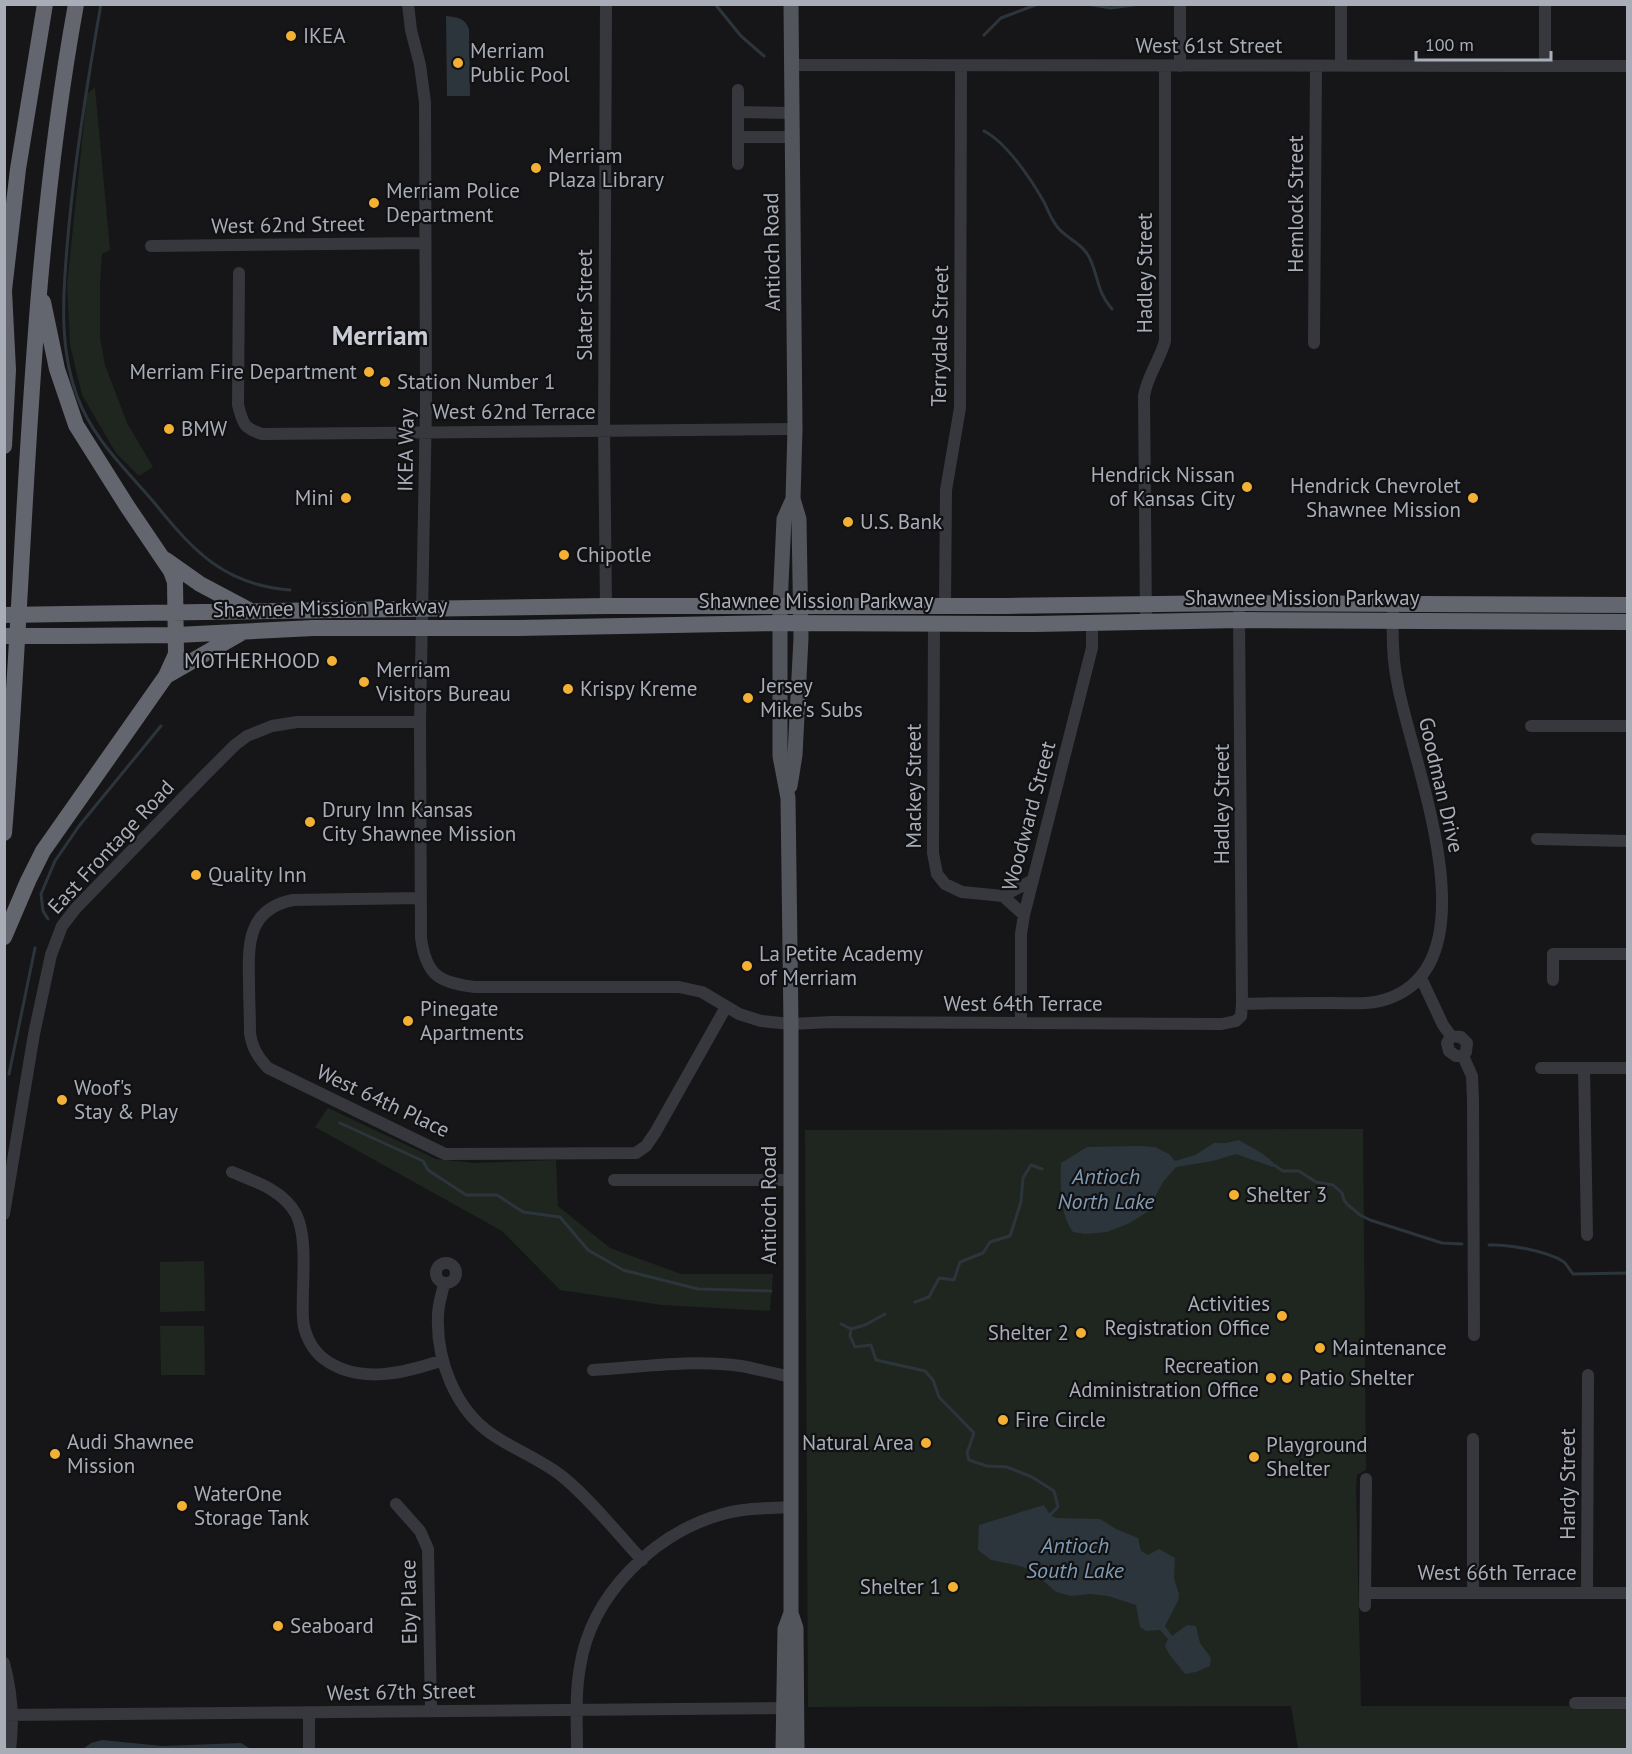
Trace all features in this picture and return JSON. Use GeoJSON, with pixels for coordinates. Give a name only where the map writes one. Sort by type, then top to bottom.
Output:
{"type":"FeatureCollection","features":[{"type":"Feature","properties":{"kind":"highway"},"geometry":{"type":"LineString","coordinates":[[4,446],[8,370],[4,291],[18,170],[45,4]]}},
{"type":"Feature","properties":{"kind":"highway"},"geometry":{"type":"LineString","coordinates":[[4,833],[39,284],[52,163],[76,4]]}},
{"type":"Feature","properties":{"kind":"highway"},"geometry":{"type":"LineString","coordinates":[[4,937],[43,851],[166,676],[176,654],[177,613],[175,582],[171,571],[76,425],[57,369],[39,284]]}},
{"type":"Feature","properties":{"kind":"highway"},"geometry":{"type":"LineString","coordinates":[[163,558],[200,584],[253,612]]}},
{"type":"Feature","properties":{"kind":"highway","name":"Shawnee Mission Parkway"},"geometry":{"type":"LineString","coordinates":[[4,636],[177,635],[313,628],[547,627],[780,614],[800,606],[945,606],[1146,612],[1393,612],[1628,605]]}},
{"type":"Feature","properties":{"kind":"highway"},"geometry":{"type":"LineString","coordinates":[[547,627],[599,613],[606,606]]}},
{"type":"Feature","properties":{"kind":"highway","name":"Shawnee Mission Parkway"},"geometry":{"type":"LineString","coordinates":[[4,615],[606,606],[780,614],[801,623],[1035,624],[1092,622],[1146,612]]}},
{"type":"Feature","properties":{"kind":"highway","name":"Shawnee Mission Parkway"},"geometry":{"type":"LineString","coordinates":[[1393,612],[1628,622]]}},
{"type":"Feature","properties":{"kind":"highway"},"geometry":{"type":"LineString","coordinates":[[166,676],[243,632]]}},
{"type":"Feature","properties":{"kind":"main road","name":"Antioch Road"},"geometry":{"type":"LineString","coordinates":[[791,4],[795,429],[793,499],[799,519],[801,623],[795,755],[788,798],[792,1613],[786,1629],[790,1708],[797,1749]]}},
{"type":"Feature","properties":{"kind":"main road","name":"Antioch Road"},"geometry":{"type":"LineString","coordinates":[[788,798],[780,756],[780,614],[783,519],[793,499]]}},
{"type":"Feature","properties":{"kind":"main road","name":"Antioch Road"},"geometry":{"type":"LineString","coordinates":[[783,1749],[790,1708]]}},
{"type":"Feature","properties":{"kind":"street","name":"IKEA Way"},"geometry":{"type":"LineString","coordinates":[[408,4],[408,16],[420,65],[425,102],[425,432],[420,722],[420,898],[424,959],[436,975]]}},
{"type":"Feature","properties":{"kind":"street","name":"Slater Street"},"geometry":{"type":"LineString","coordinates":[[606,4],[604,431],[606,606]]}},
{"type":"Feature","properties":{"kind":"street"},"geometry":{"type":"LineString","coordinates":[[1180,4],[1180,66]]}},
{"type":"Feature","properties":{"kind":"street"},"geometry":{"type":"LineString","coordinates":[[1341,4],[1341,65]]}},
{"type":"Feature","properties":{"kind":"street"},"geometry":{"type":"LineString","coordinates":[[1545,4],[1545,65]]}},
{"type":"Feature","properties":{"kind":"street","name":"West 61st Street"},"geometry":{"type":"LineString","coordinates":[[791,65],[1628,66]]}},
{"type":"Feature","properties":{"kind":"street","name":"Terrydale Street"},"geometry":{"type":"LineString","coordinates":[[945,606],[946,490],[960,399],[962,66]]}},
{"type":"Feature","properties":{"kind":"street","name":"Hadley Street"},"geometry":{"type":"LineString","coordinates":[[1146,612],[1143,396],[1149,376],[1162,353],[1165,341],[1165,66]]}},
{"type":"Feature","properties":{"kind":"street","name":"Hemlock Street"},"geometry":{"type":"LineString","coordinates":[[1314,343],[1316,66]]}},
{"type":"Feature","properties":{"kind":"street"},"geometry":{"type":"LineString","coordinates":[[738,90],[738,164]]}},
{"type":"Feature","properties":{"kind":"street"},"geometry":{"type":"LineString","coordinates":[[738,112],[791,113]]}},
{"type":"Feature","properties":{"kind":"street"},"geometry":{"type":"LineString","coordinates":[[738,137],[792,136]]}},
{"type":"Feature","properties":{"kind":"street","name":"West 62nd Street"},"geometry":{"type":"LineString","coordinates":[[151,246],[425,243]]}},
{"type":"Feature","properties":{"kind":"street","name":"West 62nd Terrace"},"geometry":{"type":"LineString","coordinates":[[239,273],[238,405],[243,424],[250,430],[262,434],[795,429]]}},
{"type":"Feature","properties":{"kind":"street","name":"Hadley Street"},"geometry":{"type":"LineString","coordinates":[[1239,612],[1242,1004]]}},
{"type":"Feature","properties":{"kind":"street","name":"Goodman Drive"},"geometry":{"type":"LineString","coordinates":[[1393,612],[1398,687],[1434,827],[1441,882],[1439,943],[1434,958],[1421,978]]}},
{"type":"Feature","properties":{"kind":"street","name":"Woodward Street"},"geometry":{"type":"LineString","coordinates":[[1021,1022],[1023,915],[1092,648],[1092,622]]}},
{"type":"Feature","properties":{"kind":"street","name":"Mackey Street"},"geometry":{"type":"LineString","coordinates":[[934,624],[934,865],[937,874],[945,884],[953,889],[1003,896]]}},
{"type":"Feature","properties":{"kind":"street","name":"East Frontage Road"},"geometry":{"type":"LineString","coordinates":[[4,1214],[34,1034],[48,966],[58,935],[76,908],[205,775],[247,736],[272,726],[297,722],[420,722]]}},
{"type":"Feature","properties":{"kind":"street"},"geometry":{"type":"LineString","coordinates":[[1531,726],[1628,726]]}},
{"type":"Feature","properties":{"kind":"street"},"geometry":{"type":"LineString","coordinates":[[1538,839],[1628,841]]}},
{"type":"Feature","properties":{"kind":"street"},"geometry":{"type":"LineString","coordinates":[[1023,915],[1003,896],[1031,881]]}},
{"type":"Feature","properties":{"kind":"street","name":"West 64th Place"},"geometry":{"type":"LineString","coordinates":[[420,898],[293,900],[276,905],[265,913],[252,932],[248,946],[250,1033],[258,1057],[268,1068],[445,1154],[636,1152],[646,1146],[655,1133],[726,1007]]}},
{"type":"Feature","properties":{"kind":"street"},"geometry":{"type":"LineString","coordinates":[[1553,980],[1553,954],[1628,954]]}},
{"type":"Feature","properties":{"kind":"street","name":"West 64th Terrace"},"geometry":{"type":"LineString","coordinates":[[436,975],[447,983],[475,987],[679,987],[702,992],[726,1007],[761,1021],[790,1024],[1021,1022],[1222,1024],[1236,1021],[1240,1016],[1242,1004]]}},
{"type":"Feature","properties":{"kind":"street"},"geometry":{"type":"LineString","coordinates":[[1242,1004],[1376,1002],[1396,996],[1421,978],[1443,1025],[1451,1036],[1461,1037],[1467,1043],[1463,1056],[1472,1076],[1474,1335]]}},
{"type":"Feature","properties":{"kind":"street"},"geometry":{"type":"LineString","coordinates":[[1541,1068],[1628,1068]]}},
{"type":"Feature","properties":{"kind":"street"},"geometry":{"type":"LineString","coordinates":[[1584,1068],[1587,1235]]}},
{"type":"Feature","properties":{"kind":"street"},"geometry":{"type":"LineString","coordinates":[[232,1172],[280,1195],[297,1216],[302,1229],[303,1321],[310,1344],[320,1356],[334,1366],[362,1374],[387,1374],[443,1360]]}},
{"type":"Feature","properties":{"kind":"street"},"geometry":{"type":"LineString","coordinates":[[614,1180],[790,1180]]}},
{"type":"Feature","properties":{"kind":"street"},"geometry":{"type":"LineString","coordinates":[[444,1284],[438,1313],[438,1333],[443,1360],[454,1391],[476,1420],[504,1443],[539,1460],[581,1494],[642,1560]]}},
{"type":"Feature","properties":{"kind":"street"},"geometry":{"type":"LineString","coordinates":[[592,1370],[711,1364],[741,1366],[792,1377]]}},
{"type":"Feature","properties":{"kind":"street","name":"Hardy Street"},"geometry":{"type":"LineString","coordinates":[[1587,1593],[1588,1375]]}},
{"type":"Feature","properties":{"kind":"street"},"geometry":{"type":"LineString","coordinates":[[1473,1439],[1473,1592]]}},
{"type":"Feature","properties":{"kind":"street"},"geometry":{"type":"LineString","coordinates":[[1365,1606],[1366,1479]]}},
{"type":"Feature","properties":{"kind":"street","name":"Eby Place"},"geometry":{"type":"LineString","coordinates":[[396,1504],[420,1531],[428,1549],[430,1711]]}},
{"type":"Feature","properties":{"kind":"street"},"geometry":{"type":"LineString","coordinates":[[577,1749],[580,1667],[591,1628],[612,1592],[642,1560],[676,1534],[697,1523],[745,1509],[791,1507]]}},
{"type":"Feature","properties":{"kind":"street","name":"West 66th Terrace"},"geometry":{"type":"LineString","coordinates":[[1366,1593],[1628,1593]]}},
{"type":"Feature","properties":{"kind":"street"},"geometry":{"type":"LineString","coordinates":[[4,1663],[12,1691],[9,1715],[10,1749]]}},
{"type":"Feature","properties":{"kind":"street"},"geometry":{"type":"LineString","coordinates":[[1575,1703],[1628,1703]]}},
{"type":"Feature","properties":{"kind":"street","name":"West 67th Street"},"geometry":{"type":"LineString","coordinates":[[9,1715],[790,1708]]}},
{"type":"Feature","properties":{"kind":"street"},"geometry":{"type":"LineString","coordinates":[[309,1713],[309,1749]]}},
{"type":"Feature","properties":{"kind":"shaded area"},"geometry":{"type":"Polygon","coordinates":[[[95,87],[110,250],[102,254],[100,338],[105,365],[127,423],[153,467],[139,476],[116,453],[82,395],[70,345],[67,285],[87,94],[95,87]]]}},
{"type":"Feature","properties":{"kind":"shaded area"},"geometry":{"type":"Polygon","coordinates":[[[328,1108],[436,1159],[475,1163],[556,1160],[558,1206],[610,1248],[681,1274],[773,1274],[770,1311],[662,1305],[560,1290],[502,1231],[315,1127],[328,1108]]]}},
{"type":"Feature","properties":{"kind":"shaded area"},"geometry":{"type":"Polygon","coordinates":[[[1363,1129],[1366,1470],[1357,1475],[1356,1486],[1361,1706],[1627,1706],[1627,1749],[1298,1749],[1291,1706],[808,1707],[805,1130],[1363,1129]]]}},
{"type":"Feature","properties":{"kind":"shaded area"},"geometry":{"type":"Polygon","coordinates":[[[204,1261],[205,1311],[160,1312],[160,1262],[204,1261]]]}},
{"type":"Feature","properties":{"kind":"shaded area"},"geometry":{"type":"Polygon","coordinates":[[[160,1326],[204,1326],[205,1375],[161,1375],[160,1326]]]}},
{"type":"Feature","properties":{"kind":"water","name":"Merriam Public Pool"},"geometry":{"type":"Polygon","coordinates":[[[446,16],[460,19],[469,29],[470,96],[447,96],[446,16]]]}},
{"type":"Feature","properties":{"kind":"water","name":"Antioch North Lake"},"geometry":{"type":"Polygon","coordinates":[[[1239,1140],[1263,1154],[1274,1163],[1273,1167],[1236,1154],[1213,1161],[1176,1167],[1163,1182],[1147,1212],[1130,1223],[1107,1232],[1085,1234],[1073,1232],[1069,1225],[1062,1199],[1061,1163],[1087,1147],[1155,1147],[1169,1154],[1175,1161],[1195,1155],[1214,1143],[1239,1140]]]}},
{"type":"Feature","properties":{"kind":"water","name":"Antioch South Lake"},"geometry":{"type":"Polygon","coordinates":[[[1044,1505],[1050,1515],[1056,1518],[1100,1519],[1138,1538],[1141,1551],[1148,1555],[1159,1549],[1175,1558],[1174,1578],[1179,1594],[1178,1601],[1165,1626],[1172,1636],[1187,1625],[1196,1626],[1200,1643],[1211,1658],[1210,1666],[1185,1674],[1169,1654],[1165,1646],[1168,1639],[1160,1630],[1146,1631],[1140,1627],[1136,1605],[1108,1596],[1090,1594],[1071,1596],[1056,1592],[1032,1571],[991,1560],[978,1550],[979,1525],[1044,1505]]]}},
{"type":"Feature","properties":{"kind":"water"},"geometry":{"type":"Polygon","coordinates":[[[102,1740],[162,1746],[241,1743],[251,1749],[83,1749],[91,1743],[102,1740]]]}},
{"type":"Feature","properties":{"kind":"waterway"},"geometry":{"type":"LineString","coordinates":[[101,4],[79,142],[65,267],[64,333],[71,376],[77,396],[92,427],[112,454],[199,552],[230,574],[267,587],[290,590]]}},
{"type":"Feature","properties":{"kind":"waterway"},"geometry":{"type":"LineString","coordinates":[[715,4],[741,36],[764,56]]}},
{"type":"Feature","properties":{"kind":"waterway"},"geometry":{"type":"LineString","coordinates":[[984,35],[1001,18],[1038,4]]}},
{"type":"Feature","properties":{"kind":"waterway"},"geometry":{"type":"LineString","coordinates":[[1087,4],[1111,8],[1140,4]]}},
{"type":"Feature","properties":{"kind":"waterway"},"geometry":{"type":"LineString","coordinates":[[984,131],[1001,144],[1018,162],[1057,227],[1081,246],[1087,254],[1101,291],[1112,309]]}},
{"type":"Feature","properties":{"kind":"waterway"},"geometry":{"type":"LineString","coordinates":[[48,919],[43,911],[41,894],[55,861],[79,826],[161,726]]}},
{"type":"Feature","properties":{"kind":"waterway"},"geometry":{"type":"LineString","coordinates":[[9,1074],[35,948]]}},
{"type":"Feature","properties":{"kind":"waterway"},"geometry":{"type":"LineString","coordinates":[[340,1123],[423,1161],[428,1170],[466,1195],[497,1195],[523,1212],[560,1217],[588,1250],[623,1270],[698,1289],[771,1291]]}},
{"type":"Feature","properties":{"kind":"waterway"},"geometry":{"type":"LineString","coordinates":[[915,1302],[929,1297],[939,1278],[954,1280],[960,1262],[983,1253],[990,1242],[1010,1236],[1021,1202],[1023,1178],[1031,1165],[1042,1169]]}},
{"type":"Feature","properties":{"kind":"waterway"},"geometry":{"type":"LineString","coordinates":[[1274,1165],[1283,1171],[1299,1171],[1316,1182],[1333,1185],[1342,1193],[1347,1204],[1370,1220],[1442,1243],[1462,1244]]}},
{"type":"Feature","properties":{"kind":"waterway"},"geometry":{"type":"LineString","coordinates":[[1489,1245],[1517,1247],[1557,1258],[1564,1262],[1573,1274],[1628,1273]]}},
{"type":"Feature","properties":{"kind":"waterway"},"geometry":{"type":"LineString","coordinates":[[841,1324],[851,1329],[865,1325],[885,1314]]}},
{"type":"Feature","properties":{"kind":"waterway"},"geometry":{"type":"LineString","coordinates":[[851,1329],[850,1336],[855,1347],[871,1345],[876,1360],[925,1371],[933,1380],[939,1397],[974,1433],[967,1453],[969,1460],[987,1466],[1007,1467],[1032,1477],[1054,1491],[1058,1507],[1050,1515]]}},
{"type":"Feature","properties":{"kind":"place","name":"IKEA"},"geometry":{"type":"Point","coordinates":[291,36]}},
{"type":"Feature","properties":{"kind":"place","name":"Merriam Public Pool"},"geometry":{"type":"Point","coordinates":[458,63]}},
{"type":"Feature","properties":{"kind":"place","name":"Merriam Plaza Library"},"geometry":{"type":"Point","coordinates":[536,168]}},
{"type":"Feature","properties":{"kind":"place","name":"Merriam Police Department"},"geometry":{"type":"Point","coordinates":[374,203]}},
{"type":"Feature","properties":{"kind":"place","name":"Merriam Fire Department"},"geometry":{"type":"Point","coordinates":[369,372]}},
{"type":"Feature","properties":{"kind":"place","name":"Station Number 1"},"geometry":{"type":"Point","coordinates":[385,382]}},
{"type":"Feature","properties":{"kind":"place","name":"BMW"},"geometry":{"type":"Point","coordinates":[169,429]}},
{"type":"Feature","properties":{"kind":"place","name":"Hendrick Nissan of Kansas City"},"geometry":{"type":"Point","coordinates":[1247,487]}},
{"type":"Feature","properties":{"kind":"place","name":"Mini"},"geometry":{"type":"Point","coordinates":[346,498]}},
{"type":"Feature","properties":{"kind":"place","name":"Hendrick Chevrolet Shawnee Mission"},"geometry":{"type":"Point","coordinates":[1473,498]}},
{"type":"Feature","properties":{"kind":"place","name":"U.S. Bank"},"geometry":{"type":"Point","coordinates":[848,522]}},
{"type":"Feature","properties":{"kind":"place","name":"Chipotle"},"geometry":{"type":"Point","coordinates":[564,555]}},
{"type":"Feature","properties":{"kind":"place","name":"MOTHERHOOD"},"geometry":{"type":"Point","coordinates":[332,661]}},
{"type":"Feature","properties":{"kind":"place","name":"Merriam Visitors Bureau"},"geometry":{"type":"Point","coordinates":[364,682]}},
{"type":"Feature","properties":{"kind":"place","name":"Krispy Kreme"},"geometry":{"type":"Point","coordinates":[568,689]}},
{"type":"Feature","properties":{"kind":"place","name":"Jersey Mike's Subs"},"geometry":{"type":"Point","coordinates":[748,698]}},
{"type":"Feature","properties":{"kind":"place","name":"Drury Inn Kansas City Shawnee Mission"},"geometry":{"type":"Point","coordinates":[310,822]}},
{"type":"Feature","properties":{"kind":"place","name":"Quality Inn"},"geometry":{"type":"Point","coordinates":[196,875]}},
{"type":"Feature","properties":{"kind":"place","name":"La Petite Academy of Merriam"},"geometry":{"type":"Point","coordinates":[747,966]}},
{"type":"Feature","properties":{"kind":"place","name":"Pinegate Apartments"},"geometry":{"type":"Point","coordinates":[408,1021]}},
{"type":"Feature","properties":{"kind":"place","name":"Woof's Stay & Play"},"geometry":{"type":"Point","coordinates":[62,1100]}},
{"type":"Feature","properties":{"kind":"place","name":"Shelter 3"},"geometry":{"type":"Point","coordinates":[1234,1195]}},
{"type":"Feature","properties":{"kind":"place","name":"Activities Registration Office"},"geometry":{"type":"Point","coordinates":[1282,1316]}},
{"type":"Feature","properties":{"kind":"place","name":"Shelter 2"},"geometry":{"type":"Point","coordinates":[1081,1333]}},
{"type":"Feature","properties":{"kind":"place","name":"Maintenance"},"geometry":{"type":"Point","coordinates":[1320,1348]}},
{"type":"Feature","properties":{"kind":"place","name":"Recreation Administration Office"},"geometry":{"type":"Point","coordinates":[1271,1378]}},
{"type":"Feature","properties":{"kind":"place","name":"Patio Shelter"},"geometry":{"type":"Point","coordinates":[1287,1378]}},
{"type":"Feature","properties":{"kind":"place","name":"Fire Circle"},"geometry":{"type":"Point","coordinates":[1003,1420]}},
{"type":"Feature","properties":{"kind":"place","name":"Natural Area"},"geometry":{"type":"Point","coordinates":[926,1443]}},
{"type":"Feature","properties":{"kind":"place","name":"Audi Shawnee Mission"},"geometry":{"type":"Point","coordinates":[55,1454]}},
{"type":"Feature","properties":{"kind":"place","name":"Playground Shelter"},"geometry":{"type":"Point","coordinates":[1254,1457]}},
{"type":"Feature","properties":{"kind":"place","name":"WaterOne Storage Tank"},"geometry":{"type":"Point","coordinates":[182,1506]}},
{"type":"Feature","properties":{"kind":"place","name":"Shelter 1"},"geometry":{"type":"Point","coordinates":[953,1587]}},
{"type":"Feature","properties":{"kind":"place","name":"Seaboard"},"geometry":{"type":"Point","coordinates":[278,1626]}},
{"type":"Feature","properties":{"kind":"district","name":"Merriam"},"geometry":{"type":"Point","coordinates":[380,336]}}]}
